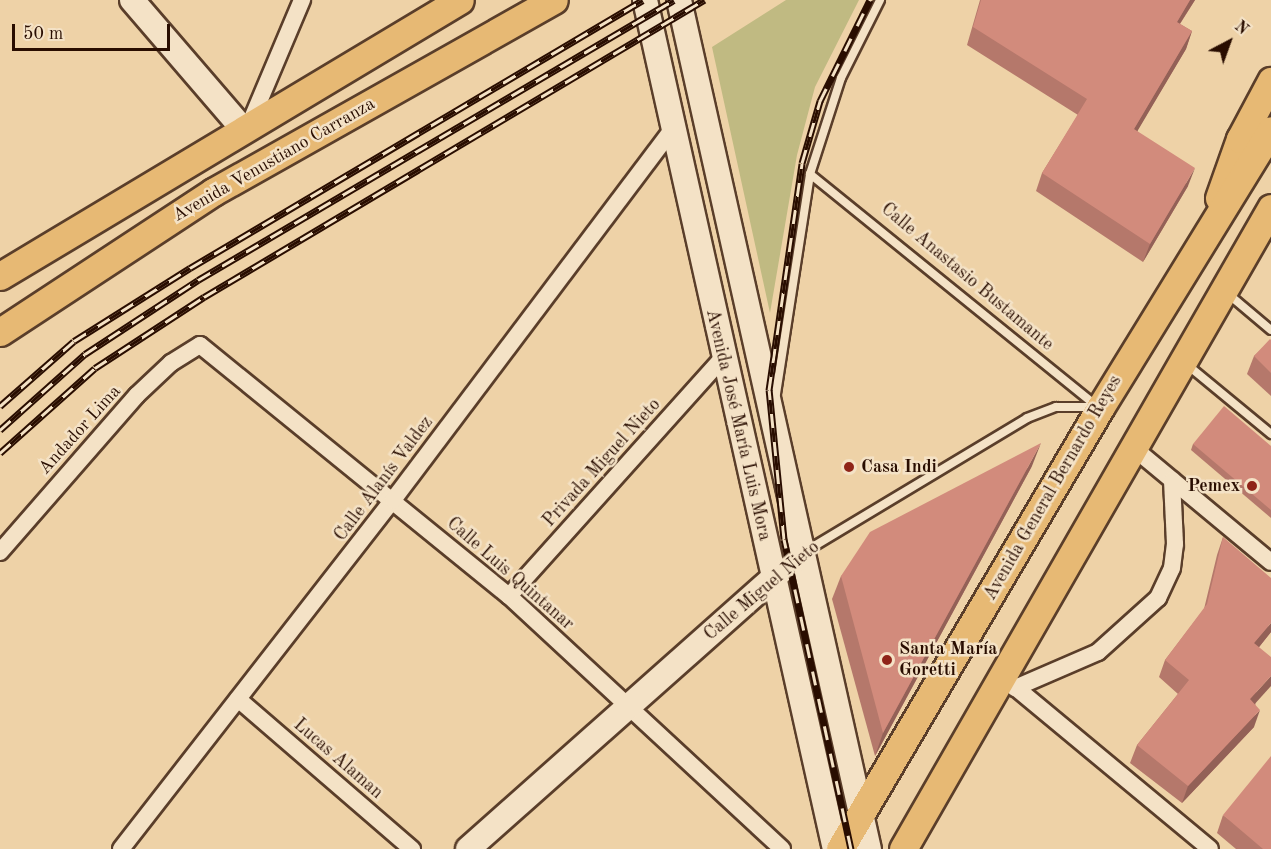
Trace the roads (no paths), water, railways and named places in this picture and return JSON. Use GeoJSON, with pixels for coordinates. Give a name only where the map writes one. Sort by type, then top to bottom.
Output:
{"type":"FeatureCollection","features":[{"type":"Feature","properties":{"kind":"main road"},"geometry":{"type":"LineString","coordinates":[[6,266],[460,0]]}},
{"type":"Feature","properties":{"kind":"main road","name":"Avenida Venustiano Carranza"},"geometry":{"type":"LineString","coordinates":[[0,332],[213,192],[554,0]]}},
{"type":"Feature","properties":{"kind":"main road"},"geometry":{"type":"LineString","coordinates":[[1210,232],[1226,171],[1271,81]]}},
{"type":"Feature","properties":{"kind":"main road","name":"Avenida General Bernardo Reyes"},"geometry":{"type":"LineString","coordinates":[[840,849],[1100,408],[1271,130]]}},
{"type":"Feature","properties":{"kind":"main road"},"geometry":{"type":"LineString","coordinates":[[903,849],[1009,683],[1182,361],[1271,208]]}},
{"type":"Feature","properties":{"kind":"street"},"geometry":{"type":"LineString","coordinates":[[138,2],[246,125],[302,0]]}},
{"type":"Feature","properties":{"kind":"street","name":"Avenida José María Luis Mora"},"geometry":{"type":"LineString","coordinates":[[645,0],[772,578],[835,849]]}},
{"type":"Feature","properties":{"kind":"street","name":"Avenida José María Luis Mora"},"geometry":{"type":"LineString","coordinates":[[679,0],[774,416],[802,555],[869,849]]}},
{"type":"Feature","properties":{"kind":"street","name":"Calle Alanís Valdez"},"geometry":{"type":"LineString","coordinates":[[121,849],[393,501],[673,129]]}},
{"type":"Feature","properties":{"kind":"street","name":"Calle Luis Quintanar"},"geometry":{"type":"LineString","coordinates":[[200,345],[509,596],[782,849]]}},
{"type":"Feature","properties":{"kind":"street","name":"Andador Lima"},"geometry":{"type":"LineString","coordinates":[[0,552],[137,395],[171,363],[200,345]]}},
{"type":"Feature","properties":{"kind":"street","name":"Privada Miguel Nieto"},"geometry":{"type":"LineString","coordinates":[[509,596],[724,356]]}},
{"type":"Feature","properties":{"kind":"street"},"geometry":{"type":"LineString","coordinates":[[1136,450],[1271,562]]}},
{"type":"Feature","properties":{"kind":"street"},"geometry":{"type":"LineString","coordinates":[[1009,683],[1098,652],[1158,598],[1172,568],[1175,544],[1172,480]]}},
{"type":"Feature","properties":{"kind":"street","name":"Calle Miguel Nieto"},"geometry":{"type":"LineString","coordinates":[[468,849],[772,578],[802,555]]}},
{"type":"Feature","properties":{"kind":"street"},"geometry":{"type":"LineString","coordinates":[[1009,683],[1210,849]]}},
{"type":"Feature","properties":{"kind":"street","name":"Lucas Alaman"},"geometry":{"type":"LineString","coordinates":[[238,699],[412,849]]}},
{"type":"Feature","properties":{"kind":"lane"},"geometry":{"type":"LineString","coordinates":[[774,416],[786,305],[810,174],[840,78],[880,0]]}},
{"type":"Feature","properties":{"kind":"lane","name":"Calle Anastasio Bustamante"},"geometry":{"type":"LineString","coordinates":[[810,174],[1100,408]]}},
{"type":"Feature","properties":{"kind":"lane"},"geometry":{"type":"LineString","coordinates":[[1224,291],[1271,330]]}},
{"type":"Feature","properties":{"kind":"lane"},"geometry":{"type":"LineString","coordinates":[[1182,361],[1271,434]]}},
{"type":"Feature","properties":{"kind":"lane","name":"Calle Miguel Nieto"},"geometry":{"type":"LineString","coordinates":[[802,555],[1027,418],[1056,407],[1100,408]]}},
{"type":"Feature","properties":{"kind":"railway"},"geometry":{"type":"LineString","coordinates":[[0,406],[74,341],[190,268],[643,0]]}},
{"type":"Feature","properties":{"kind":"railway"},"geometry":{"type":"LineString","coordinates":[[0,430],[85,354],[198,280],[674,0]]}},
{"type":"Feature","properties":{"kind":"railway"},"geometry":{"type":"LineString","coordinates":[[0,453],[95,368],[204,297],[704,0]]}},
{"type":"Feature","properties":{"kind":"railway"},"geometry":{"type":"LineString","coordinates":[[851,849],[784,539],[769,390],[802,163],[820,101],[870,0]]}},
{"type":"Feature","properties":{"kind":"place","name":"Casa Indi"},"geometry":{"type":"Point","coordinates":[849,467]}},
{"type":"Feature","properties":{"kind":"place","name":"Pemex"},"geometry":{"type":"Point","coordinates":[1252,486]}},
{"type":"Feature","properties":{"kind":"place","name":"Santa María Goretti"},"geometry":{"type":"Point","coordinates":[887,660]}}]}
